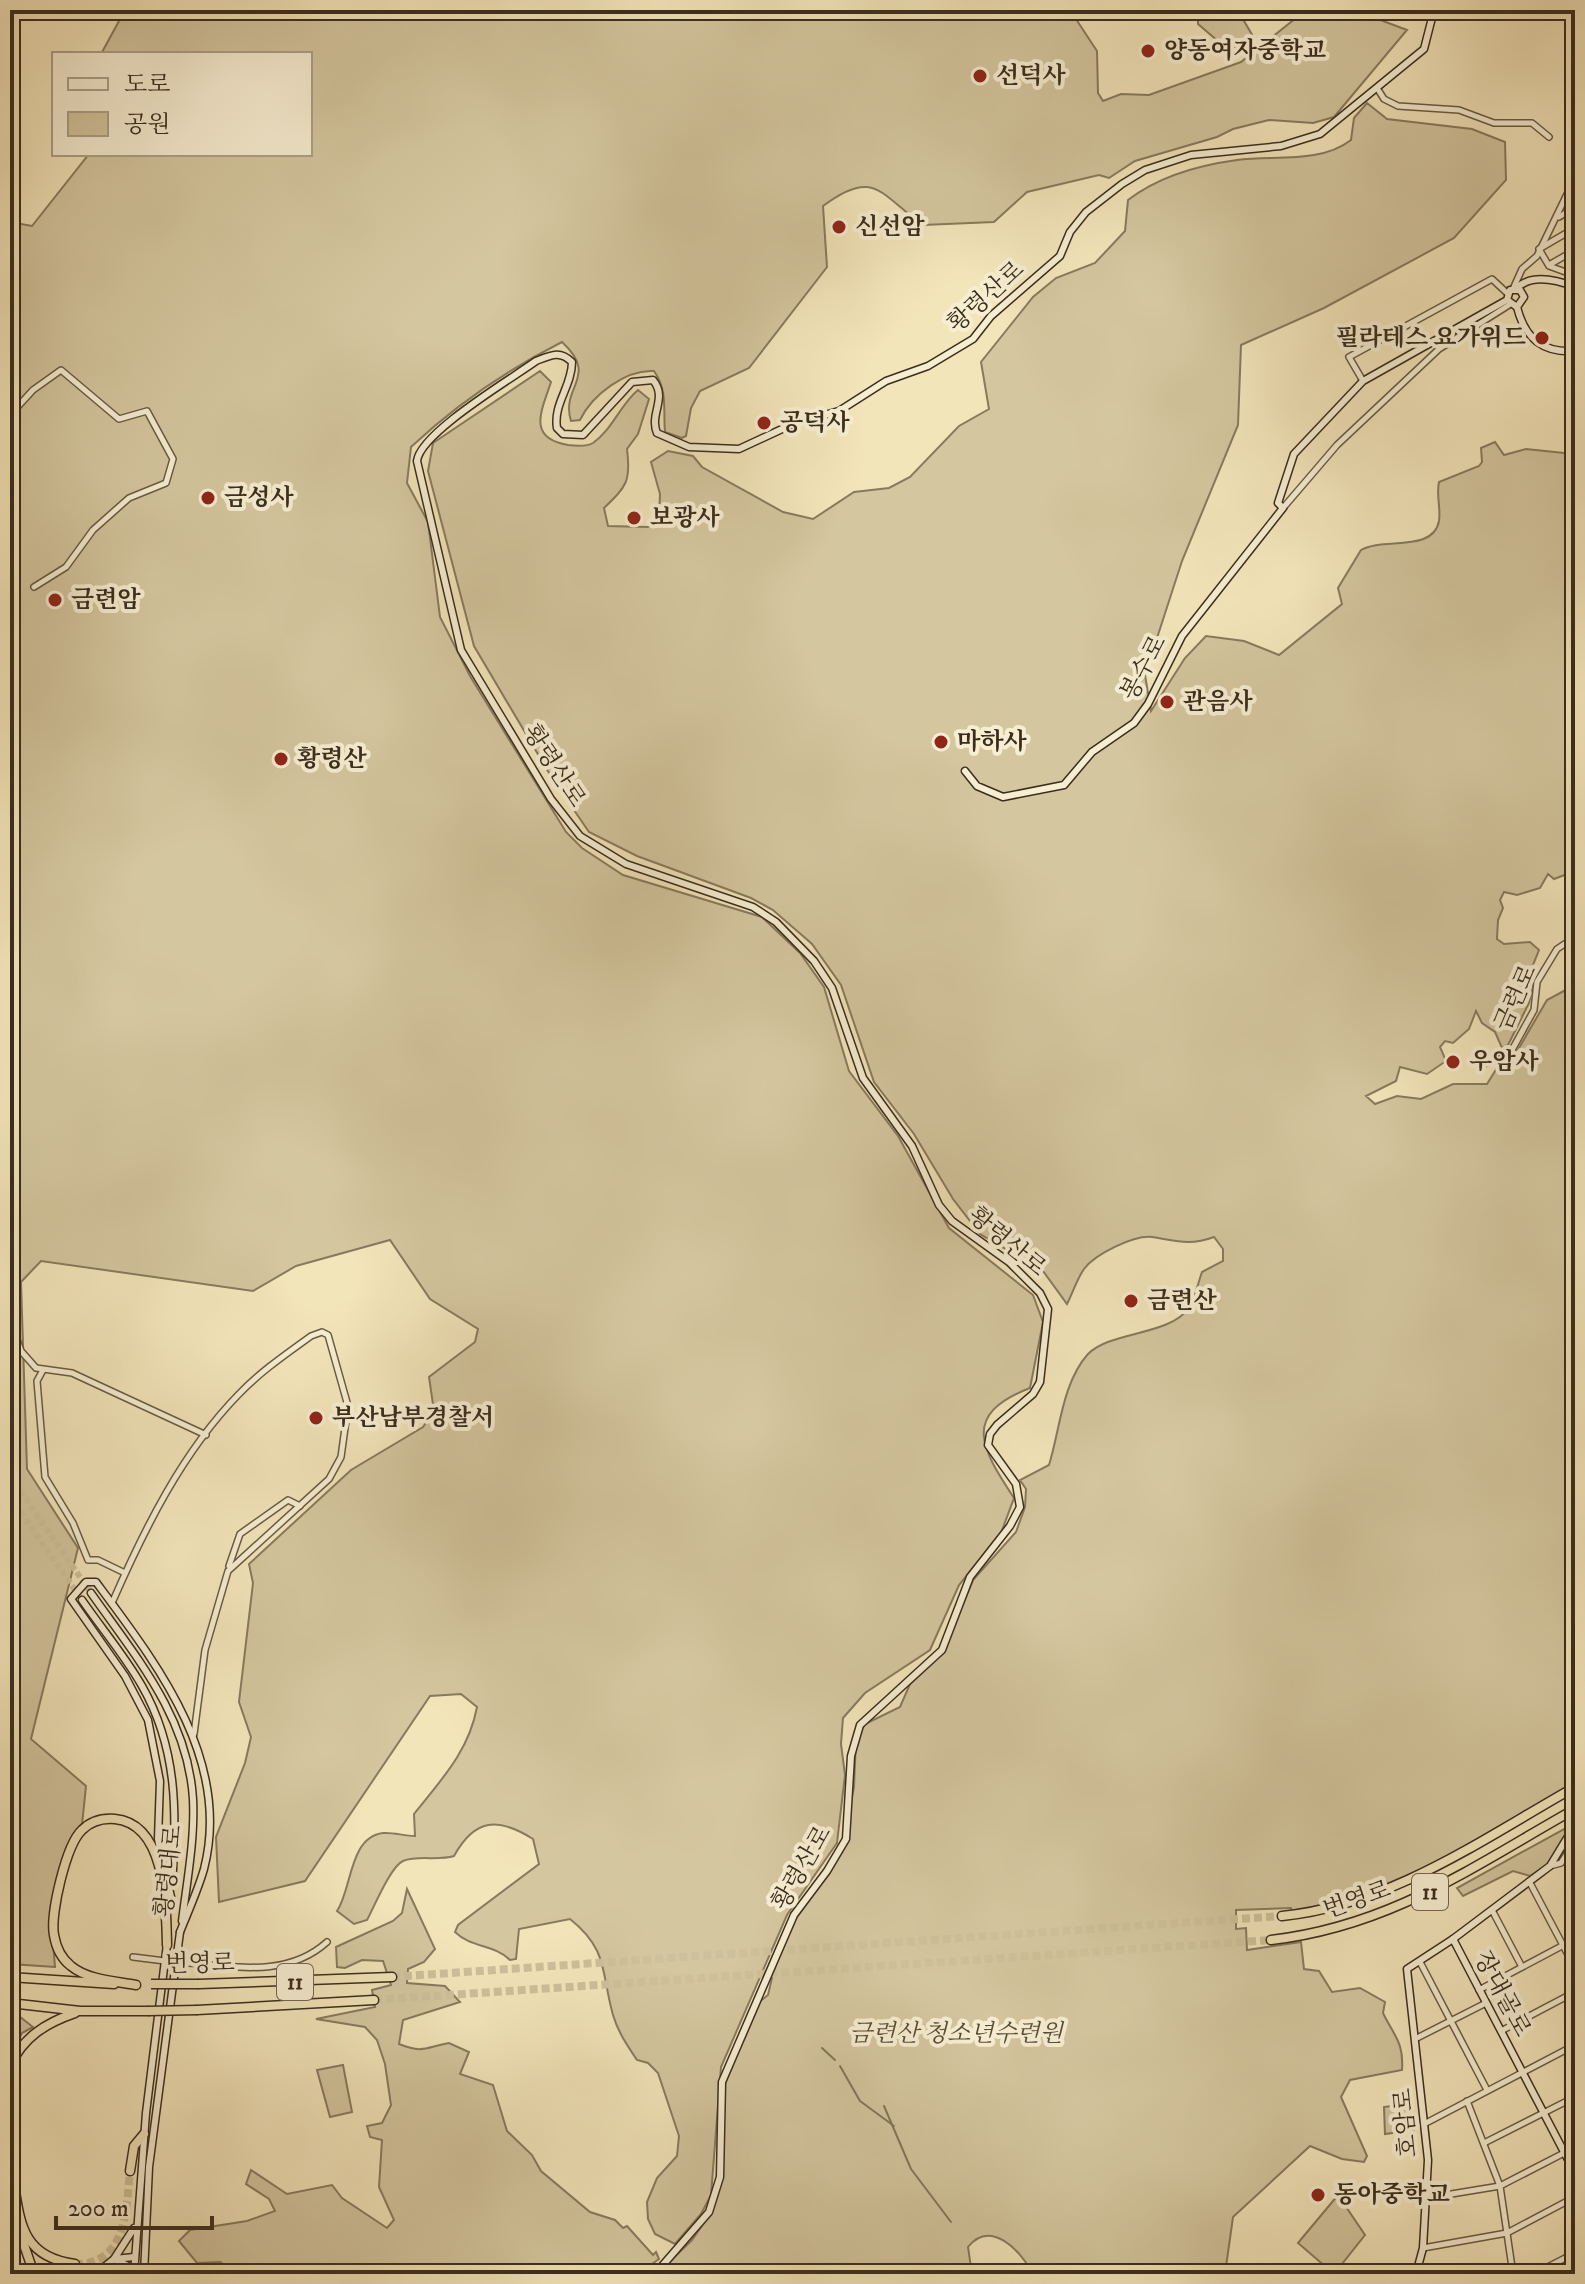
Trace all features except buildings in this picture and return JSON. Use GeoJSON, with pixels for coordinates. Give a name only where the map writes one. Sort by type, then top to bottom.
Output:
{"type":"FeatureCollection","features":[{"type":"Feature","properties":{"kind":"highway","name":"번영로"},"geometry":{"type":"LineString","coordinates":[[1282,1916],[1345,1905],[1407,1882],[1575,1787]]}},
{"type":"Feature","properties":{"kind":"highway","name":"번영로"},"geometry":{"type":"LineString","coordinates":[[1271,1940],[1340,1929],[1399,1908],[1575,1809]]}},
{"type":"Feature","properties":{"kind":"highway"},"geometry":{"type":"LineString","coordinates":[[136,1985],[90,1976],[71,1966],[62,1956],[53,1929],[69,1850],[79,1832],[99,1820],[121,1820],[143,1835],[155,1855],[163,1882],[167,1945]]}},
{"type":"Feature","properties":{"kind":"highway","name":"번영로"},"geometry":{"type":"LineString","coordinates":[[10,1977],[136,1985],[392,1977]]}},
{"type":"Feature","properties":{"kind":"highway","name":"번영로"},"geometry":{"type":"LineString","coordinates":[[10,2003],[80,2011],[148,2011],[374,2000]]}},
{"type":"Feature","properties":{"kind":"highway"},"geometry":{"type":"LineString","coordinates":[[10,2066],[29,2038],[59,2019],[80,2011]]}},
{"type":"Feature","properties":{"kind":"highway"},"geometry":{"type":"LineString","coordinates":[[130,2171],[134,2146],[144,2134]]}},
{"type":"Feature","properties":{"kind":"highway"},"geometry":{"type":"LineString","coordinates":[[10,2164],[22,2226],[28,2240],[49,2258],[75,2264]]}},
{"type":"Feature","properties":{"kind":"highway"},"geometry":{"type":"LineString","coordinates":[[10,2164],[20,2231],[34,2274]]}},
{"type":"Feature","properties":{"kind":"street"},"geometry":{"type":"LineString","coordinates":[[10,47],[20,10]]}},
{"type":"Feature","properties":{"kind":"street","name":"황령산로"},"geometry":{"type":"LineString","coordinates":[[655,2274],[709,2212],[720,2177],[722,2082],[794,1915],[846,1839],[851,1756],[860,1725],[942,1650],[970,1577],[1010,1526],[1020,1507],[1016,1484],[988,1445],[997,1425],[1033,1394],[1040,1382],[1048,1309],[1032,1282],[952,1221],[939,1205],[912,1146],[863,1078],[832,988],[814,961],[776,922],[753,907],[626,864],[580,836],[551,799],[461,650],[417,461],[418,451],[443,427],[536,361],[554,354],[564,355],[572,362],[572,374],[555,417],[557,428],[563,434],[583,435],[632,382],[642,378],[653,380],[659,387],[661,396],[654,427],[664,438],[703,450],[728,450],[752,445],[795,423],[839,411],[886,381],[928,366],[973,339],[991,316],[1060,256],[1070,232],[1086,212],[1134,175],[1191,155],[1281,146],[1320,134],[1424,49],[1434,10]]}},
{"type":"Feature","properties":{"kind":"street"},"geometry":{"type":"LineString","coordinates":[[1507,10],[1530,10]]}},
{"type":"Feature","properties":{"kind":"street"},"geometry":{"type":"LineString","coordinates":[[1377,88],[1384,99],[1398,106],[1459,110],[1494,123],[1532,123],[1549,137]]}},
{"type":"Feature","properties":{"kind":"street"},"geometry":{"type":"LineString","coordinates":[[1539,249],[1549,266],[1573,273],[1572,286],[1545,280],[1527,281],[1513,297],[1439,349],[1337,445],[1283,508],[1278,503],[1294,454],[1363,381],[1513,297],[1522,269],[1532,262],[1539,249],[1558,217],[1570,188],[1575,185]]}},
{"type":"Feature","properties":{"kind":"street"},"geometry":{"type":"LineString","coordinates":[[1558,217],[1575,207]]}},
{"type":"Feature","properties":{"kind":"street"},"geometry":{"type":"LineString","coordinates":[[1539,249],[1575,228]]}},
{"type":"Feature","properties":{"kind":"street"},"geometry":{"type":"LineString","coordinates":[[1549,266],[1575,250]]}},
{"type":"Feature","properties":{"kind":"street"},"geometry":{"type":"LineString","coordinates":[[1363,381],[1349,357],[1492,279],[1513,297],[1534,341],[1557,352],[1575,351]]}},
{"type":"Feature","properties":{"kind":"street"},"geometry":{"type":"LineString","coordinates":[[10,415],[33,390],[61,370],[119,419],[147,411],[173,459],[166,483],[129,498],[93,530],[66,567],[34,587]]}},
{"type":"Feature","properties":{"kind":"street","name":"봉수로"},"geometry":{"type":"LineString","coordinates":[[965,771],[977,786],[1003,797],[1064,785],[1092,752],[1134,723],[1148,704],[1182,636],[1283,508]]}},
{"type":"Feature","properties":{"kind":"street","name":"금련로"},"geometry":{"type":"LineString","coordinates":[[1481,1065],[1502,1058],[1512,1050],[1534,1010],[1537,982],[1557,949],[1575,937]]}},
{"type":"Feature","properties":{"kind":"street"},"geometry":{"type":"LineString","coordinates":[[14,1331],[31,1364],[43,1370],[72,1373],[206,1435]]}},
{"type":"Feature","properties":{"kind":"street"},"geometry":{"type":"LineString","coordinates":[[112,1603],[141,1538],[206,1435],[255,1379],[311,1336],[322,1332],[328,1335],[348,1406],[348,1425],[337,1467],[300,1506],[244,1552],[228,1571]]}},
{"type":"Feature","properties":{"kind":"street"},"geometry":{"type":"LineString","coordinates":[[43,1370],[37,1381],[45,1477],[73,1523],[88,1560],[98,1560],[125,1573]]}},
{"type":"Feature","properties":{"kind":"street"},"geometry":{"type":"LineString","coordinates":[[194,1734],[205,1650],[240,1534],[288,1500],[300,1506]]}},
{"type":"Feature","properties":{"kind":"street"},"geometry":{"type":"LineString","coordinates":[[171,1897],[158,1839],[160,1781],[148,1720],[131,1685],[71,1596],[92,1581],[112,1603],[178,1703],[194,1734],[207,1792],[204,1868],[180,1932]]}},
{"type":"Feature","properties":{"kind":"street","name":"황령대로"},"geometry":{"type":"LineString","coordinates":[[91,1593],[157,1687],[180,1734],[193,1801],[189,1862],[149,2167],[144,2274]]}},
{"type":"Feature","properties":{"kind":"street","name":"황령대로"},"geometry":{"type":"LineString","coordinates":[[82,1600],[142,1686],[159,1723],[173,1777],[175,1838],[171,1897],[134,2228],[134,2271]]}},
{"type":"Feature","properties":{"kind":"street"},"geometry":{"type":"LineString","coordinates":[[158,1839],[169,1845],[175,1838]]}},
{"type":"Feature","properties":{"kind":"street"},"geometry":{"type":"LineString","coordinates":[[1453,1939],[1550,1866],[1571,1840]]}},
{"type":"Feature","properties":{"kind":"street"},"geometry":{"type":"LineString","coordinates":[[189,1862],[195,1873],[204,1868]]}},
{"type":"Feature","properties":{"kind":"street"},"geometry":{"type":"LineString","coordinates":[[1529,1881],[1575,1968]]}},
{"type":"Feature","properties":{"kind":"street"},"geometry":{"type":"LineString","coordinates":[[1492,1910],[1522,1967]]}},
{"type":"Feature","properties":{"kind":"street","name":"장대골로"},"geometry":{"type":"LineString","coordinates":[[1407,1969],[1453,1939],[1575,2173]]}},
{"type":"Feature","properties":{"kind":"street"},"geometry":{"type":"LineString","coordinates":[[1479,1990],[1575,1939]]}},
{"type":"Feature","properties":{"kind":"street"},"geometry":{"type":"LineString","coordinates":[[176,1962],[277,1968],[310,1957],[327,1942]]}},
{"type":"Feature","properties":{"kind":"street"},"geometry":{"type":"LineString","coordinates":[[133,1957],[165,1961]]}},
{"type":"Feature","properties":{"kind":"street"},"geometry":{"type":"LineString","coordinates":[[1420,1962],[1487,2090]]}},
{"type":"Feature","properties":{"kind":"street","name":"호암로"},"geometry":{"type":"LineString","coordinates":[[1407,1969],[1426,2123],[1427,2198],[1423,2248],[1416,2274]]}},
{"type":"Feature","properties":{"kind":"street"},"geometry":{"type":"LineString","coordinates":[[1501,2031],[1575,1992]]}},
{"type":"Feature","properties":{"kind":"street"},"geometry":{"type":"LineString","coordinates":[[1415,2039],[1486,2003]]}},
{"type":"Feature","properties":{"kind":"street"},"geometry":{"type":"LineString","coordinates":[[1426,2123],[1575,2045]]}},
{"type":"Feature","properties":{"kind":"street"},"geometry":{"type":"LineString","coordinates":[[1484,2143],[1575,2097]]}},
{"type":"Feature","properties":{"kind":"street"},"geometry":{"type":"LineString","coordinates":[[1467,2101],[1500,2186],[1513,2274]]}},
{"type":"Feature","properties":{"kind":"street"},"geometry":{"type":"LineString","coordinates":[[1427,2198],[1500,2186],[1564,2153]]}},
{"type":"Feature","properties":{"kind":"street"},"geometry":{"type":"LineString","coordinates":[[1423,2248],[1507,2233],[1575,2197]]}},
{"type":"Feature","properties":{"kind":"street"},"geometry":{"type":"LineString","coordinates":[[95,2274],[114,2259],[134,2228]]}},
{"type":"Feature","properties":{"kind":"street"},"geometry":{"type":"LineString","coordinates":[[1534,2274],[1575,2253]]}},
{"type":"Feature","properties":{"kind":"street"},"geometry":{"type":"LineString","coordinates":[[114,2259],[143,2257]]}},
{"type":"Feature","properties":{"kind":"street"},"geometry":{"type":"LineString","coordinates":[[1567,2257],[1575,2272]]}},
{"type":"Feature","properties":{"kind":"street"},"geometry":{"type":"LineString","coordinates":[[114,2259],[134,2271]]}},
{"type":"Feature","properties":{"kind":"green space","name":"황령산"},"geometry":{"type":"Polygon","coordinates":[[[125,10],[1070,10],[1097,51],[1098,93],[1103,101],[1121,94],[1149,95],[1241,62],[1306,10],[1354,10],[1407,30],[1334,117],[1313,123],[1269,120],[1135,161],[1109,178],[1099,175],[1027,192],[994,222],[923,225],[876,190],[855,188],[840,194],[823,206],[827,267],[749,368],[700,391],[691,408],[686,436],[682,438],[665,432],[663,393],[654,371],[632,374],[611,385],[580,420],[571,421],[570,399],[577,382],[578,364],[562,342],[483,389],[411,447],[407,483],[428,522],[440,617],[470,676],[566,832],[582,848],[623,875],[762,917],[800,953],[824,987],[849,1071],[898,1136],[949,1228],[1033,1295],[1043,1322],[1030,1388],[1008,1398],[993,1410],[986,1422],[984,1435],[987,1449],[1014,1498],[1001,1533],[959,1585],[930,1650],[865,1693],[843,1718],[841,1744],[845,1775],[837,1843],[787,1915],[721,2067],[711,2195],[701,2214],[675,2244],[655,2234],[648,2219],[647,2202],[657,2178],[677,2156],[679,2136],[658,2073],[648,2063],[637,2060],[617,2027],[602,1963],[591,1941],[570,1919],[519,1929],[516,1959],[510,1960],[455,1932],[458,1925],[539,1864],[533,1839],[509,1827],[488,1825],[479,1828],[470,1834],[454,1856],[409,1859],[398,1864],[367,1920],[354,1924],[337,1911],[357,1854],[364,1844],[383,1833],[415,1836],[414,1814],[453,1764],[473,1723],[477,1707],[461,1694],[430,1696],[305,1881],[219,1902],[216,1837],[245,1763],[251,1737],[239,1702],[253,1583],[249,1564],[351,1470],[423,1427],[434,1411],[429,1377],[475,1342],[478,1329],[430,1299],[390,1240],[296,1266],[253,1291],[41,1261],[21,1282],[27,1469],[78,1548],[31,1739],[86,1786],[82,1825],[66,1848],[51,1916],[55,1967],[10,1964],[10,222],[32,226],[87,156],[312,156],[312,52],[102,52],[125,10]]]}},
{"type":"Feature","properties":{"kind":"green space"},"geometry":{"type":"Polygon","coordinates":[[[1198,10],[1231,10],[1244,21],[1254,38],[1241,46],[1226,48],[1198,24],[1198,10]]]}},
{"type":"Feature","properties":{"kind":"green space","name":"금련산 청소년수련원"},"geometry":{"type":"Polygon","coordinates":[[[1367,103],[1387,119],[1472,129],[1505,142],[1506,180],[1454,238],[1324,308],[1241,345],[1238,425],[1182,561],[1145,675],[1151,711],[1185,658],[1206,636],[1244,641],[1279,655],[1342,604],[1338,588],[1361,550],[1382,544],[1417,541],[1435,531],[1439,521],[1439,482],[1479,466],[1482,462],[1481,448],[1495,442],[1504,455],[1526,449],[1564,453],[1575,445],[1575,871],[1554,879],[1548,874],[1540,888],[1517,895],[1504,892],[1500,900],[1503,908],[1498,920],[1497,939],[1504,944],[1530,942],[1539,950],[1533,965],[1533,988],[1529,1003],[1508,1045],[1502,1048],[1495,1032],[1482,1023],[1476,1011],[1469,1029],[1453,1043],[1445,1041],[1440,1047],[1446,1061],[1427,1074],[1400,1067],[1396,1081],[1366,1096],[1375,1104],[1397,1096],[1421,1099],[1453,1084],[1487,1084],[1497,1068],[1516,1053],[1547,1000],[1575,985],[1575,1783],[1421,1871],[1354,1899],[1292,1912],[1291,1908],[1236,1910],[1236,1929],[1246,1928],[1247,1950],[1301,1942],[1304,1969],[1319,1971],[1332,1992],[1360,1988],[1385,2002],[1383,2013],[1400,2046],[1402,2070],[1350,2080],[1341,2097],[1367,2156],[1364,2162],[1342,2159],[1310,2146],[1233,2217],[1225,2274],[1029,2274],[1031,2271],[1020,2254],[1004,2241],[986,2236],[968,2247],[972,2274],[657,2274],[692,2240],[712,2211],[722,2179],[725,2084],[758,2003],[768,1995],[777,1957],[795,1920],[842,1850],[854,1787],[856,1740],[865,1724],[900,1707],[910,1684],[942,1654],[973,1580],[1016,1532],[1025,1507],[1026,1489],[1020,1480],[1049,1465],[1067,1393],[1079,1366],[1088,1354],[1110,1341],[1154,1329],[1180,1317],[1191,1304],[1202,1272],[1223,1261],[1223,1249],[1214,1237],[1190,1242],[1144,1237],[1125,1242],[1089,1263],[1067,1304],[1043,1271],[980,1234],[953,1199],[914,1134],[874,1082],[841,985],[812,944],[773,910],[751,898],[637,856],[589,832],[552,778],[474,646],[428,471],[433,443],[540,371],[551,382],[541,412],[542,429],[546,436],[568,445],[593,443],[638,390],[649,399],[638,434],[627,449],[626,482],[604,508],[608,526],[648,527],[659,516],[660,494],[651,462],[668,451],[693,456],[702,467],[783,512],[813,519],[854,492],[889,488],[910,477],[959,426],[989,409],[981,362],[1033,297],[1056,278],[1095,263],[1125,231],[1128,200],[1166,179],[1209,165],[1237,160],[1311,156],[1339,148],[1351,140],[1354,118],[1367,103]]]}},
{"type":"Feature","properties":{"kind":"green space"},"geometry":{"type":"Polygon","coordinates":[[[1564,1829],[1569,1831],[1551,1862],[1530,1876],[1513,1871],[1463,1896],[1457,1888],[1564,1829]]]}},
{"type":"Feature","properties":{"kind":"green space"},"geometry":{"type":"Polygon","coordinates":[[[407,1889],[435,1949],[424,1962],[408,1969],[407,1983],[445,1986],[460,2002],[403,2020],[399,2044],[425,2049],[449,2043],[469,2052],[460,2074],[493,2085],[507,2131],[532,2155],[541,2171],[590,2212],[615,2220],[623,2228],[627,2226],[653,2255],[656,2252],[659,2259],[638,2274],[239,2274],[220,2262],[197,2263],[179,2241],[190,2230],[247,2221],[275,2211],[269,2199],[246,2184],[251,2170],[287,2194],[332,2185],[342,2198],[387,2228],[394,2220],[379,2187],[382,2140],[370,2137],[367,2126],[382,2123],[391,2105],[385,2064],[377,2040],[365,2027],[316,2019],[375,2007],[372,1990],[391,1985],[383,1961],[362,1960],[345,1968],[337,1967],[336,1947],[393,1921],[402,1913],[407,1889]]]}},
{"type":"Feature","properties":{"kind":"green space"},"geometry":{"type":"Polygon","coordinates":[[[10,2009],[33,2027],[22,2033],[10,2056],[10,2009]]]}},
{"type":"Feature","properties":{"kind":"green space"},"geometry":{"type":"Polygon","coordinates":[[[343,2065],[352,2112],[330,2117],[317,2070],[343,2065]]]}},
{"type":"Feature","properties":{"kind":"green space"},"geometry":{"type":"Polygon","coordinates":[[[1412,2103],[1414,2130],[1385,2134],[1384,2107],[1412,2103]]]}},
{"type":"Feature","properties":{"kind":"green space"},"geometry":{"type":"Polygon","coordinates":[[[1338,2195],[1365,2235],[1334,2274],[1298,2243],[1338,2195]]]}},
{"type":"Feature","properties":{"kind":"waterway"},"geometry":{"type":"LineString","coordinates":[[822,2048],[835,2060]]}},
{"type":"Feature","properties":{"kind":"waterway"},"geometry":{"type":"LineString","coordinates":[[840,2066],[860,2101],[894,2126]]}},
{"type":"Feature","properties":{"kind":"waterway"},"geometry":{"type":"LineString","coordinates":[[884,2106],[911,2169],[951,2222]]}},
{"type":"Feature","properties":{"kind":"tunnel"},"geometry":{"type":"LineString","coordinates":[[10,1476],[91,1593]]}},
{"type":"Feature","properties":{"kind":"tunnel"},"geometry":{"type":"LineString","coordinates":[[10,1497],[82,1600]]}},
{"type":"Feature","properties":{"kind":"tunnel"},"geometry":{"type":"LineString","coordinates":[[392,1977],[1282,1916]]}},
{"type":"Feature","properties":{"kind":"tunnel"},"geometry":{"type":"LineString","coordinates":[[374,2000],[1271,1940]]}},
{"type":"Feature","properties":{"kind":"tunnel"},"geometry":{"type":"LineString","coordinates":[[75,2264],[92,2262],[115,2245],[125,2217],[130,2171]]}},
{"type":"Feature","properties":{"kind":"place","name":"양동여자중학교"},"geometry":{"type":"Point","coordinates":[1148,51]}},
{"type":"Feature","properties":{"kind":"place","name":"선덕사"},"geometry":{"type":"Point","coordinates":[980,76]}},
{"type":"Feature","properties":{"kind":"place","name":"신선암"},"geometry":{"type":"Point","coordinates":[839,227]}},
{"type":"Feature","properties":{"kind":"place","name":"필라테스 요가위드"},"geometry":{"type":"Point","coordinates":[1542,338]}},
{"type":"Feature","properties":{"kind":"place","name":"공덕사"},"geometry":{"type":"Point","coordinates":[764,423]}},
{"type":"Feature","properties":{"kind":"place","name":"금성사"},"geometry":{"type":"Point","coordinates":[208,498]}},
{"type":"Feature","properties":{"kind":"place","name":"보광사"},"geometry":{"type":"Point","coordinates":[634,518]}},
{"type":"Feature","properties":{"kind":"place","name":"금련암"},"geometry":{"type":"Point","coordinates":[55,600]}},
{"type":"Feature","properties":{"kind":"place","name":"관음사"},"geometry":{"type":"Point","coordinates":[1167,702]}},
{"type":"Feature","properties":{"kind":"place","name":"마하사"},"geometry":{"type":"Point","coordinates":[941,742]}},
{"type":"Feature","properties":{"kind":"place","name":"황령산"},"geometry":{"type":"Point","coordinates":[281,759]}},
{"type":"Feature","properties":{"kind":"place","name":"우암사"},"geometry":{"type":"Point","coordinates":[1453,1062]}},
{"type":"Feature","properties":{"kind":"place","name":"금련산"},"geometry":{"type":"Point","coordinates":[1131,1301]}},
{"type":"Feature","properties":{"kind":"place","name":"부산남부경찰서"},"geometry":{"type":"Point","coordinates":[316,1418]}},
{"type":"Feature","properties":{"kind":"place","name":"동아중학교"},"geometry":{"type":"Point","coordinates":[1318,2195]}}]}
